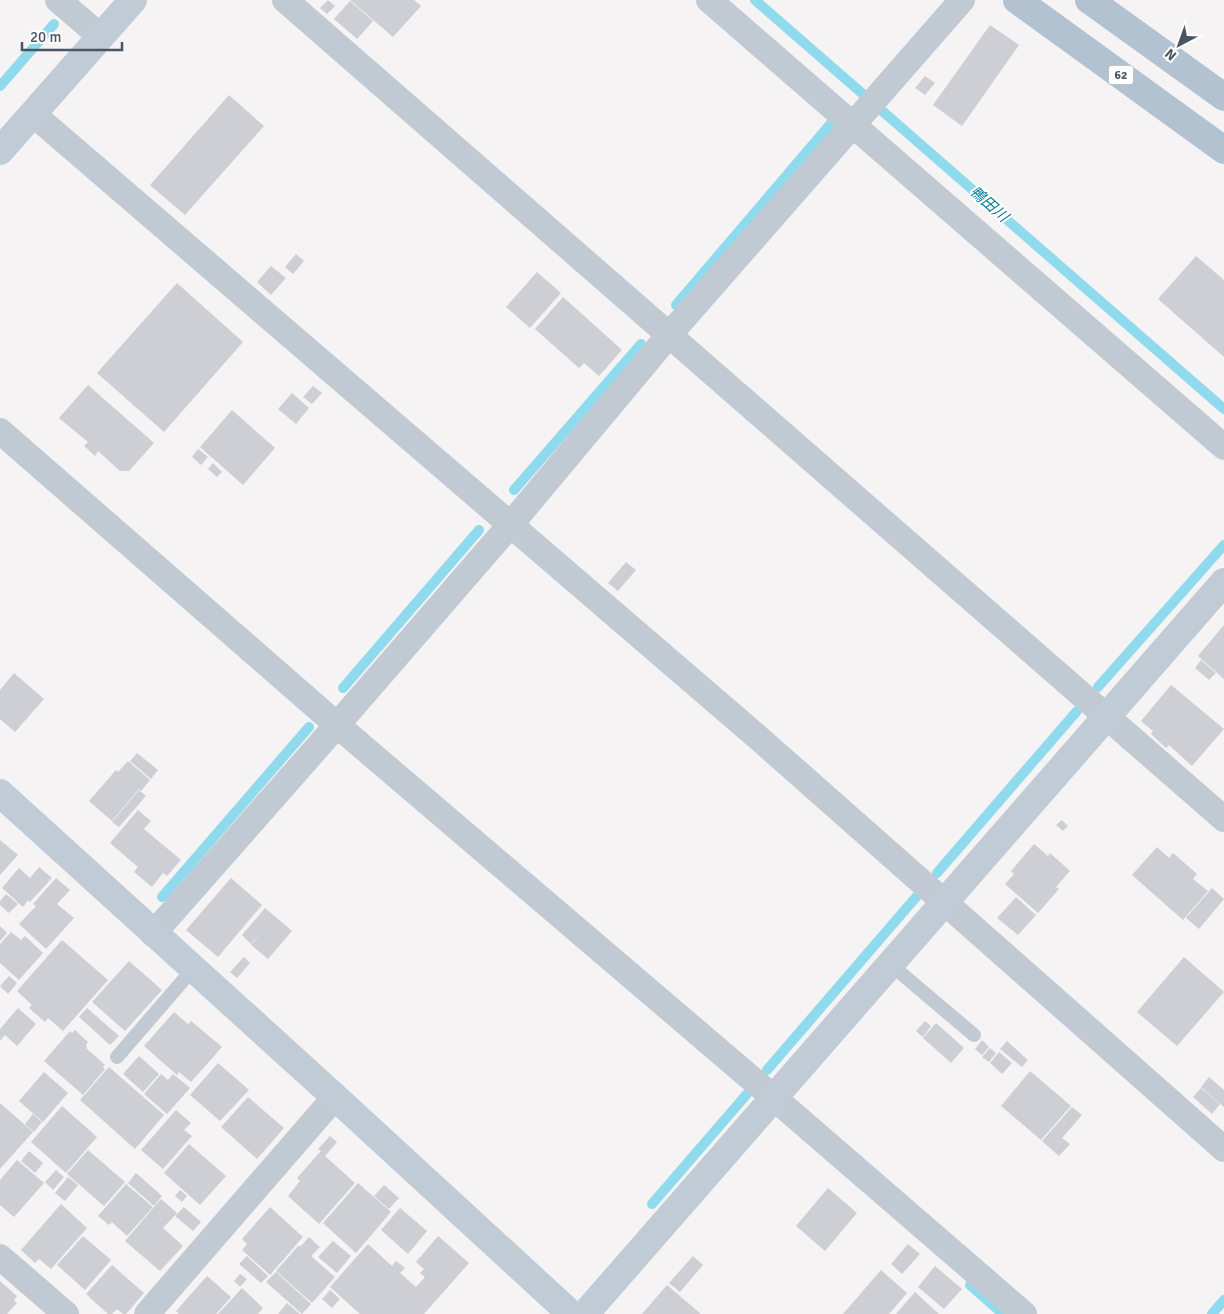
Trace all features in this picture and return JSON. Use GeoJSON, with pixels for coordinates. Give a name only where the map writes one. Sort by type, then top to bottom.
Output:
{"type":"FeatureCollection","features":[{"type":"Feature","properties":{"kind":"main road","name":"62"},"geometry":{"type":"LineString","coordinates":[[1017,0],[1224,150]]}},
{"type":"Feature","properties":{"kind":"main road"},"geometry":{"type":"LineString","coordinates":[[1089,0],[1224,97]]}},
{"type":"Feature","properties":{"kind":"street"},"geometry":{"type":"LineString","coordinates":[[58,0],[100,37]]}},
{"type":"Feature","properties":{"kind":"street"},"geometry":{"type":"LineString","coordinates":[[0,151],[133,0]]}},
{"type":"Feature","properties":{"kind":"street"},"geometry":{"type":"LineString","coordinates":[[285,0],[1224,818]]}},
{"type":"Feature","properties":{"kind":"street"},"geometry":{"type":"LineString","coordinates":[[709,0],[865,109],[1224,446]]}},
{"type":"Feature","properties":{"kind":"street"},"geometry":{"type":"LineString","coordinates":[[153,934],[338,725],[511,524],[669,335],[962,0]]}},
{"type":"Feature","properties":{"kind":"street"},"geometry":{"type":"LineString","coordinates":[[33,114],[762,741],[1224,1149]]}},
{"type":"Feature","properties":{"kind":"street"},"geometry":{"type":"LineString","coordinates":[[0,431],[338,725],[774,1097],[1024,1314]]}},
{"type":"Feature","properties":{"kind":"street"},"geometry":{"type":"LineString","coordinates":[[585,1314],[1224,582]]}},
{"type":"Feature","properties":{"kind":"street"},"geometry":{"type":"LineString","coordinates":[[0,793],[571,1314]]}},
{"type":"Feature","properties":{"kind":"street"},"geometry":{"type":"LineString","coordinates":[[148,1314],[335,1097]]}},
{"type":"Feature","properties":{"kind":"street"},"geometry":{"type":"LineString","coordinates":[[0,1257],[66,1314]]}},
{"type":"Feature","properties":{"kind":"lane"},"geometry":{"type":"LineString","coordinates":[[890,964],[974,1035]]}},
{"type":"Feature","properties":{"kind":"lane"},"geometry":{"type":"LineString","coordinates":[[117,1057],[193,969]]}},
{"type":"Feature","properties":{"kind":"building"},"geometry":{"type":"Polygon","coordinates":[[[328,0],[335,6],[327,14],[320,8],[328,0]]]}},
{"type":"Feature","properties":{"kind":"building"},"geometry":{"type":"Polygon","coordinates":[[[350,0],[414,0],[421,6],[393,37],[350,0]]]}},
{"type":"Feature","properties":{"kind":"building"},"geometry":{"type":"Polygon","coordinates":[[[350,1],[373,21],[357,39],[334,19],[350,1]]]}},
{"type":"Feature","properties":{"kind":"building"},"geometry":{"type":"Polygon","coordinates":[[[990,25],[1019,45],[962,126],[933,105],[990,25]]]}},
{"type":"Feature","properties":{"kind":"building"},"geometry":{"type":"Polygon","coordinates":[[[925,76],[935,83],[925,95],[915,88],[925,76]]]}},
{"type":"Feature","properties":{"kind":"building"},"geometry":{"type":"Polygon","coordinates":[[[229,95],[264,126],[185,215],[150,185],[229,95]]]}},
{"type":"Feature","properties":{"kind":"building"},"geometry":{"type":"Polygon","coordinates":[[[296,254],[304,261],[293,274],[285,267],[296,254]]]}},
{"type":"Feature","properties":{"kind":"building"},"geometry":{"type":"Polygon","coordinates":[[[1196,256],[1224,280],[1224,357],[1158,299],[1196,256]]]}},
{"type":"Feature","properties":{"kind":"building"},"geometry":{"type":"Polygon","coordinates":[[[271,266],[286,278],[271,295],[257,282],[271,266]]]}},
{"type":"Feature","properties":{"kind":"building"},"geometry":{"type":"Polygon","coordinates":[[[537,272],[561,293],[530,328],[506,307],[537,272]]]}},
{"type":"Feature","properties":{"kind":"building"},"geometry":{"type":"Polygon","coordinates":[[[177,283],[243,342],[164,432],[97,373],[177,283]]]}},
{"type":"Feature","properties":{"kind":"building"},"geometry":{"type":"Polygon","coordinates":[[[563,297],[622,350],[599,376],[584,363],[579,368],[535,329],[563,297]]]}},
{"type":"Feature","properties":{"kind":"building"},"geometry":{"type":"Polygon","coordinates":[[[88,385],[154,443],[129,471],[120,471],[98,451],[95,456],[84,446],[88,442],[59,418],[88,385]]]}},
{"type":"Feature","properties":{"kind":"building"},"geometry":{"type":"Polygon","coordinates":[[[313,386],[322,393],[312,404],[303,397],[313,386]]]}},
{"type":"Feature","properties":{"kind":"building"},"geometry":{"type":"Polygon","coordinates":[[[292,393],[309,408],[296,424],[278,409],[292,393]]]}},
{"type":"Feature","properties":{"kind":"building"},"geometry":{"type":"Polygon","coordinates":[[[232,410],[275,448],[243,485],[200,447],[232,410]]]}},
{"type":"Feature","properties":{"kind":"building"},"geometry":{"type":"Polygon","coordinates":[[[198,449],[208,457],[201,465],[192,457],[198,449]]]}},
{"type":"Feature","properties":{"kind":"building"},"geometry":{"type":"Polygon","coordinates":[[[213,463],[222,472],[217,477],[208,469],[213,463]]]}},
{"type":"Feature","properties":{"kind":"building"},"geometry":{"type":"Polygon","coordinates":[[[626,562],[636,570],[618,591],[608,583],[626,562]]]}},
{"type":"Feature","properties":{"kind":"building"},"geometry":{"type":"Polygon","coordinates":[[[1224,625],[1224,679],[1198,656],[1224,625]]]}},
{"type":"Feature","properties":{"kind":"building"},"geometry":{"type":"Polygon","coordinates":[[[1201,660],[1216,673],[1209,680],[1195,668],[1201,660]]]}},
{"type":"Feature","properties":{"kind":"building"},"geometry":{"type":"Polygon","coordinates":[[[14,673],[44,699],[15,732],[0,719],[0,690],[14,673]]]}},
{"type":"Feature","properties":{"kind":"building"},"geometry":{"type":"Polygon","coordinates":[[[1171,685],[1224,729],[1192,766],[1169,745],[1166,748],[1151,734],[1153,731],[1141,721],[1171,685]]]}},
{"type":"Feature","properties":{"kind":"building"},"geometry":{"type":"Polygon","coordinates":[[[137,753],[158,770],[151,779],[130,761],[137,753]]]}},
{"type":"Feature","properties":{"kind":"building"},"geometry":{"type":"Polygon","coordinates":[[[128,761],[150,780],[141,791],[139,789],[112,821],[89,801],[116,770],[118,772],[128,761]]]}},
{"type":"Feature","properties":{"kind":"building"},"geometry":{"type":"Polygon","coordinates":[[[139,790],[146,796],[119,827],[112,822],[139,790]]]}},
{"type":"Feature","properties":{"kind":"building"},"geometry":{"type":"Polygon","coordinates":[[[138,810],[151,821],[144,829],[181,860],[167,876],[163,873],[152,887],[134,872],[138,867],[110,843],[138,810]]]}},
{"type":"Feature","properties":{"kind":"building"},"geometry":{"type":"Polygon","coordinates":[[[1062,820],[1068,826],[1063,831],[1056,825],[1062,820]]]}},
{"type":"Feature","properties":{"kind":"building"},"geometry":{"type":"Polygon","coordinates":[[[0,840],[18,855],[0,875],[0,840]]]}},
{"type":"Feature","properties":{"kind":"building"},"geometry":{"type":"Polygon","coordinates":[[[1034,844],[1048,856],[1050,853],[1070,871],[1056,887],[1059,889],[1038,913],[1005,884],[1014,874],[1011,871],[1034,844]]]}},
{"type":"Feature","properties":{"kind":"building"},"geometry":{"type":"Polygon","coordinates":[[[1157,847],[1169,858],[1173,853],[1197,874],[1193,879],[1208,891],[1183,920],[1132,875],[1157,847]]]}},
{"type":"Feature","properties":{"kind":"building"},"geometry":{"type":"Polygon","coordinates":[[[39,867],[52,878],[23,907],[2,888],[19,868],[30,878],[39,867]]]}},
{"type":"Feature","properties":{"kind":"building"},"geometry":{"type":"Polygon","coordinates":[[[56,878],[70,890],[57,904],[74,918],[46,949],[19,924],[36,906],[33,904],[56,878]]]}},
{"type":"Feature","properties":{"kind":"building"},"geometry":{"type":"Polygon","coordinates":[[[231,878],[262,905],[218,957],[186,930],[231,878]]]}},
{"type":"Feature","properties":{"kind":"building"},"geometry":{"type":"Polygon","coordinates":[[[1212,888],[1224,899],[1199,929],[1186,918],[1212,888]]]}},
{"type":"Feature","properties":{"kind":"building"},"geometry":{"type":"Polygon","coordinates":[[[6,894],[18,904],[9,913],[0,905],[0,901],[6,894]]]}},
{"type":"Feature","properties":{"kind":"building"},"geometry":{"type":"Polygon","coordinates":[[[1016,897],[1036,915],[1018,935],[997,918],[1016,897]]]}},
{"type":"Feature","properties":{"kind":"building"},"geometry":{"type":"Polygon","coordinates":[[[265,908],[292,931],[268,959],[251,945],[263,931],[251,944],[242,935],[265,908]]]}},
{"type":"Feature","properties":{"kind":"building"},"geometry":{"type":"Polygon","coordinates":[[[0,926],[7,933],[0,941],[0,926]]]}},
{"type":"Feature","properties":{"kind":"building"},"geometry":{"type":"Polygon","coordinates":[[[11,932],[21,940],[25,936],[43,953],[19,980],[0,963],[0,944],[11,932]]]}},
{"type":"Feature","properties":{"kind":"building"},"geometry":{"type":"Polygon","coordinates":[[[62,940],[108,980],[63,1031],[48,1018],[45,1022],[29,1008],[32,1005],[17,991],[62,940]]]}},
{"type":"Feature","properties":{"kind":"building"},"geometry":{"type":"Polygon","coordinates":[[[244,957],[250,963],[237,978],[230,972],[244,957]]]}},
{"type":"Feature","properties":{"kind":"building"},"geometry":{"type":"Polygon","coordinates":[[[1184,957],[1224,992],[1177,1046],[1137,1012],[1184,957]]]}},
{"type":"Feature","properties":{"kind":"building"},"geometry":{"type":"Polygon","coordinates":[[[129,961],[162,990],[125,1031],[92,1002],[129,961]]]}},
{"type":"Feature","properties":{"kind":"building"},"geometry":{"type":"Polygon","coordinates":[[[9,976],[17,983],[8,994],[0,986],[9,976]]]}},
{"type":"Feature","properties":{"kind":"building"},"geometry":{"type":"Polygon","coordinates":[[[18,1008],[36,1024],[17,1046],[5,1035],[0,1041],[0,1029],[18,1008]]]}},
{"type":"Feature","properties":{"kind":"building"},"geometry":{"type":"Polygon","coordinates":[[[87,1008],[119,1036],[110,1045],[79,1017],[87,1008]]]}},
{"type":"Feature","properties":{"kind":"building"},"geometry":{"type":"Polygon","coordinates":[[[174,1012],[188,1024],[191,1021],[222,1047],[191,1082],[179,1072],[177,1075],[144,1046],[174,1012]]]}},
{"type":"Feature","properties":{"kind":"building"},"geometry":{"type":"Polygon","coordinates":[[[925,1021],[931,1026],[923,1037],[916,1031],[925,1021]]]}},
{"type":"Feature","properties":{"kind":"building"},"geometry":{"type":"Polygon","coordinates":[[[936,1023],[964,1048],[951,1063],[923,1038],[936,1023]]]}},
{"type":"Feature","properties":{"kind":"building"},"geometry":{"type":"Polygon","coordinates":[[[75,1030],[88,1042],[86,1048],[105,1065],[103,1067],[105,1069],[83,1095],[44,1061],[70,1031],[72,1033],[75,1030]]]}},
{"type":"Feature","properties":{"kind":"building"},"geometry":{"type":"Polygon","coordinates":[[[982,1040],[989,1047],[982,1055],[975,1049],[982,1040]]]}},
{"type":"Feature","properties":{"kind":"building"},"geometry":{"type":"Polygon","coordinates":[[[1007,1041],[1028,1060],[1022,1067],[1000,1049],[1007,1041]]]}},
{"type":"Feature","properties":{"kind":"building"},"geometry":{"type":"Polygon","coordinates":[[[990,1048],[996,1053],[989,1062],[982,1057],[990,1048]]]}},
{"type":"Feature","properties":{"kind":"building"},"geometry":{"type":"Polygon","coordinates":[[[999,1052],[1012,1063],[1002,1074],[990,1063],[999,1052]]]}},
{"type":"Feature","properties":{"kind":"building"},"geometry":{"type":"Polygon","coordinates":[[[139,1056],[159,1074],[143,1092],[123,1074],[139,1056]]]}},
{"type":"Feature","properties":{"kind":"building"},"geometry":{"type":"Polygon","coordinates":[[[218,1063],[249,1090],[220,1121],[190,1095],[218,1063]]]}},
{"type":"Feature","properties":{"kind":"building"},"geometry":{"type":"Polygon","coordinates":[[[109,1067],[164,1115],[135,1149],[80,1100],[109,1067]]]}},
{"type":"Feature","properties":{"kind":"building"},"geometry":{"type":"Polygon","coordinates":[[[1030,1071],[1071,1106],[1041,1140],[1001,1106],[1030,1071]]]}},
{"type":"Feature","properties":{"kind":"building"},"geometry":{"type":"Polygon","coordinates":[[[44,1072],[68,1093],[43,1122],[19,1101],[44,1072]]]}},
{"type":"Feature","properties":{"kind":"building"},"geometry":{"type":"Polygon","coordinates":[[[161,1074],[168,1080],[173,1074],[190,1088],[167,1114],[144,1094],[161,1074]]]}},
{"type":"Feature","properties":{"kind":"building"},"geometry":{"type":"Polygon","coordinates":[[[1209,1077],[1224,1090],[1224,1107],[1201,1087],[1209,1077]]]}},
{"type":"Feature","properties":{"kind":"building"},"geometry":{"type":"Polygon","coordinates":[[[1201,1088],[1220,1104],[1212,1114],[1193,1097],[1201,1088]]]}},
{"type":"Feature","properties":{"kind":"building"},"geometry":{"type":"Polygon","coordinates":[[[248,1097],[284,1128],[257,1159],[221,1127],[248,1097]]]}},
{"type":"Feature","properties":{"kind":"building"},"geometry":{"type":"Polygon","coordinates":[[[0,1103],[33,1132],[0,1169],[0,1103]]]}},
{"type":"Feature","properties":{"kind":"building"},"geometry":{"type":"Polygon","coordinates":[[[62,1106],[97,1137],[66,1173],[31,1142],[62,1106]]]}},
{"type":"Feature","properties":{"kind":"building"},"geometry":{"type":"Polygon","coordinates":[[[1072,1107],[1082,1115],[1062,1138],[1070,1144],[1059,1156],[1042,1141],[1072,1107]]]}},
{"type":"Feature","properties":{"kind":"building"},"geometry":{"type":"Polygon","coordinates":[[[176,1110],[191,1123],[184,1130],[192,1136],[163,1169],[141,1150],[176,1110]]]}},
{"type":"Feature","properties":{"kind":"building"},"geometry":{"type":"Polygon","coordinates":[[[33,1114],[42,1122],[34,1132],[25,1124],[33,1114]]]}},
{"type":"Feature","properties":{"kind":"building"},"geometry":{"type":"Polygon","coordinates":[[[330,1136],[337,1142],[325,1156],[355,1183],[319,1224],[288,1196],[300,1181],[297,1178],[321,1151],[318,1149],[330,1136]]]}},
{"type":"Feature","properties":{"kind":"building"},"geometry":{"type":"Polygon","coordinates":[[[189,1144],[226,1176],[200,1205],[164,1173],[189,1144]]]}},
{"type":"Feature","properties":{"kind":"building"},"geometry":{"type":"Polygon","coordinates":[[[88,1150],[125,1182],[104,1206],[67,1174],[88,1150]]]}},
{"type":"Feature","properties":{"kind":"building"},"geometry":{"type":"Polygon","coordinates":[[[29,1151],[43,1163],[35,1173],[21,1161],[29,1151]]]}},
{"type":"Feature","properties":{"kind":"building"},"geometry":{"type":"Polygon","coordinates":[[[17,1160],[44,1183],[14,1217],[0,1205],[0,1180],[17,1160]]]}},
{"type":"Feature","properties":{"kind":"building"},"geometry":{"type":"Polygon","coordinates":[[[56,1170],[64,1177],[53,1190],[45,1182],[56,1170]]]}},
{"type":"Feature","properties":{"kind":"building"},"geometry":{"type":"Polygon","coordinates":[[[136,1173],[162,1196],[154,1206],[128,1183],[136,1173]]]}},
{"type":"Feature","properties":{"kind":"building"},"geometry":{"type":"Polygon","coordinates":[[[68,1177],[78,1185],[65,1201],[55,1193],[68,1177]]]}},
{"type":"Feature","properties":{"kind":"building"},"geometry":{"type":"Polygon","coordinates":[[[358,1183],[391,1212],[356,1253],[323,1223],[358,1183]]]}},
{"type":"Feature","properties":{"kind":"building"},"geometry":{"type":"Polygon","coordinates":[[[126,1184],[153,1207],[127,1236],[112,1222],[109,1225],[98,1216],[126,1184]]]}},
{"type":"Feature","properties":{"kind":"building"},"geometry":{"type":"Polygon","coordinates":[[[384,1185],[399,1198],[389,1209],[374,1196],[384,1185]]]}},
{"type":"Feature","properties":{"kind":"building"},"geometry":{"type":"Polygon","coordinates":[[[828,1188],[857,1213],[825,1251],[796,1226],[828,1188]]]}},
{"type":"Feature","properties":{"kind":"building"},"geometry":{"type":"Polygon","coordinates":[[[180,1190],[187,1196],[182,1202],[175,1196],[180,1190]]]}},
{"type":"Feature","properties":{"kind":"building"},"geometry":{"type":"Polygon","coordinates":[[[161,1199],[177,1213],[163,1228],[183,1246],[160,1271],[125,1241],[161,1199]]]}},
{"type":"Feature","properties":{"kind":"building"},"geometry":{"type":"Polygon","coordinates":[[[61,1204],[87,1228],[51,1269],[39,1259],[35,1263],[21,1250],[61,1204]]]}},
{"type":"Feature","properties":{"kind":"building"},"geometry":{"type":"Polygon","coordinates":[[[184,1207],[201,1222],[193,1231],[175,1216],[184,1207]]]}},
{"type":"Feature","properties":{"kind":"building"},"geometry":{"type":"Polygon","coordinates":[[[270,1207],[303,1237],[270,1275],[242,1250],[247,1244],[242,1239],[270,1207]]]}},
{"type":"Feature","properties":{"kind":"building"},"geometry":{"type":"Polygon","coordinates":[[[400,1208],[427,1231],[408,1254],[381,1230],[400,1208]]]}},
{"type":"Feature","properties":{"kind":"building"},"geometry":{"type":"Polygon","coordinates":[[[83,1236],[111,1260],[85,1290],[57,1265],[83,1236]]]}},
{"type":"Feature","properties":{"kind":"building"},"geometry":{"type":"Polygon","coordinates":[[[438,1236],[469,1263],[424,1314],[360,1314],[330,1287],[368,1244],[392,1266],[396,1261],[405,1268],[400,1273],[416,1287],[425,1277],[420,1273],[424,1269],[416,1262],[438,1236]]]}},
{"type":"Feature","properties":{"kind":"building"},"geometry":{"type":"Polygon","coordinates":[[[309,1237],[320,1247],[311,1256],[335,1277],[312,1303],[276,1271],[299,1245],[300,1247],[309,1237]]]}},
{"type":"Feature","properties":{"kind":"building"},"geometry":{"type":"Polygon","coordinates":[[[333,1241],[351,1256],[337,1273],[318,1257],[333,1241]]]}},
{"type":"Feature","properties":{"kind":"building"},"geometry":{"type":"Polygon","coordinates":[[[908,1244],[920,1254],[902,1274],[891,1264],[908,1244]]]}},
{"type":"Feature","properties":{"kind":"building"},"geometry":{"type":"Polygon","coordinates":[[[247,1256],[268,1276],[261,1283],[239,1264],[247,1256]]]}},
{"type":"Feature","properties":{"kind":"building"},"geometry":{"type":"Polygon","coordinates":[[[693,1256],[703,1265],[680,1292],[669,1283],[693,1256]]]}},
{"type":"Feature","properties":{"kind":"building"},"geometry":{"type":"Polygon","coordinates":[[[112,1265],[144,1293],[126,1314],[117,1309],[112,1314],[108,1314],[86,1294],[112,1265]]]}},
{"type":"Feature","properties":{"kind":"building"},"geometry":{"type":"Polygon","coordinates":[[[935,1266],[962,1289],[944,1309],[918,1287],[935,1266]]]}},
{"type":"Feature","properties":{"kind":"building"},"geometry":{"type":"Polygon","coordinates":[[[881,1270],[907,1293],[889,1314],[843,1314],[881,1270]]]}},
{"type":"Feature","properties":{"kind":"building"},"geometry":{"type":"Polygon","coordinates":[[[276,1272],[311,1304],[302,1314],[266,1282],[276,1272]]]}},
{"type":"Feature","properties":{"kind":"building"},"geometry":{"type":"Polygon","coordinates":[[[240,1274],[247,1279],[240,1287],[234,1281],[240,1274]]]}},
{"type":"Feature","properties":{"kind":"building"},"geometry":{"type":"Polygon","coordinates":[[[207,1276],[231,1297],[216,1314],[179,1314],[176,1311],[207,1276]]]}},
{"type":"Feature","properties":{"kind":"building"},"geometry":{"type":"Polygon","coordinates":[[[0,1281],[17,1296],[14,1300],[17,1303],[7,1314],[0,1314],[0,1281]]]}},
{"type":"Feature","properties":{"kind":"building"},"geometry":{"type":"Polygon","coordinates":[[[667,1285],[701,1314],[642,1314],[667,1285]]]}},
{"type":"Feature","properties":{"kind":"building"},"geometry":{"type":"Polygon","coordinates":[[[242,1288],[263,1308],[258,1314],[218,1314],[242,1288]]]}},
{"type":"Feature","properties":{"kind":"building"},"geometry":{"type":"Polygon","coordinates":[[[330,1290],[340,1299],[332,1308],[322,1299],[330,1290]]]}},
{"type":"Feature","properties":{"kind":"building"},"geometry":{"type":"Polygon","coordinates":[[[915,1292],[939,1314],[896,1314],[915,1292]]]}},
{"type":"Feature","properties":{"kind":"building"},"geometry":{"type":"Polygon","coordinates":[[[287,1303],[300,1314],[278,1314],[287,1303]]]}},
{"type":"Feature","properties":{"kind":"waterway","name":"鴨田川"},"geometry":{"type":"LineString","coordinates":[[755,0],[1224,409]]}},
{"type":"Feature","properties":{"kind":"waterway"},"geometry":{"type":"LineString","coordinates":[[0,86],[54,24]]}},
{"type":"Feature","properties":{"kind":"waterway"},"geometry":{"type":"LineString","coordinates":[[676,305],[833,121]]}},
{"type":"Feature","properties":{"kind":"waterway"},"geometry":{"type":"LineString","coordinates":[[514,490],[641,344]]}},
{"type":"Feature","properties":{"kind":"waterway"},"geometry":{"type":"LineString","coordinates":[[343,688],[479,530]]}},
{"type":"Feature","properties":{"kind":"waterway"},"geometry":{"type":"LineString","coordinates":[[1098,687],[1224,545]]}},
{"type":"Feature","properties":{"kind":"waterway"},"geometry":{"type":"LineString","coordinates":[[937,873],[1077,711]]}},
{"type":"Feature","properties":{"kind":"waterway"},"geometry":{"type":"LineString","coordinates":[[162,897],[309,727]]}},
{"type":"Feature","properties":{"kind":"waterway"},"geometry":{"type":"LineString","coordinates":[[767,1070],[917,896]]}},
{"type":"Feature","properties":{"kind":"waterway"},"geometry":{"type":"LineString","coordinates":[[652,1204],[747,1094]]}},
{"type":"Feature","properties":{"kind":"waterway"},"geometry":{"type":"LineString","coordinates":[[970,1285],[1003,1314]]}},
{"type":"Feature","properties":{"kind":"waterway"},"geometry":{"type":"LineString","coordinates":[[1212,1314],[1224,1300]]}}]}
